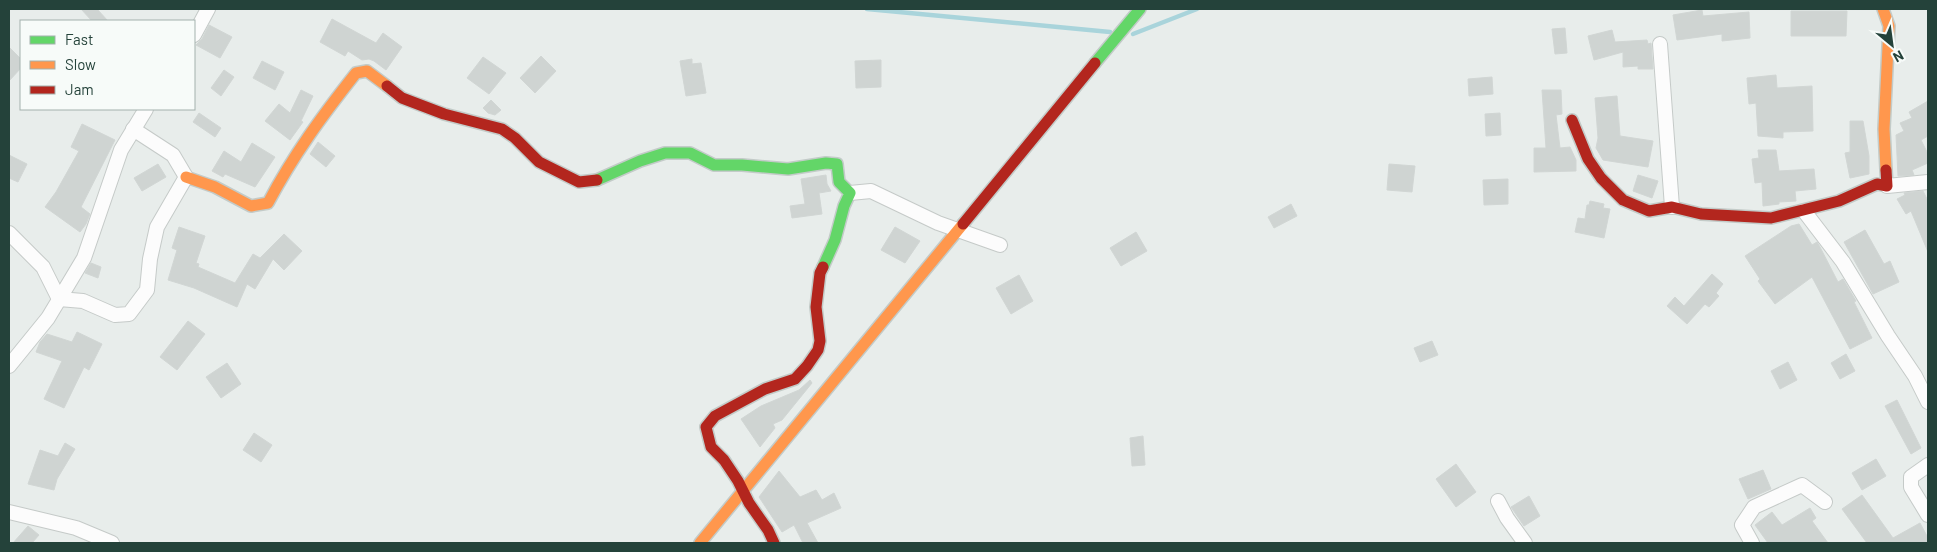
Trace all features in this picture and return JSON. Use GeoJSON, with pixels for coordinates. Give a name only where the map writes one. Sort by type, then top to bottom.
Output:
{"type":"FeatureCollection","features":[{"type":"Feature","properties":{"kind":"main road"},"geometry":{"type":"LineString","coordinates":[[700,543],[1140,9]]}},
{"type":"Feature","properties":{"kind":"main road"},"geometry":{"type":"LineString","coordinates":[[1572,120],[1588,159],[1601,178],[1623,200],[1649,211],[1672,207],[1701,214],[1771,218],[1839,201],[1877,184],[1887,186],[1884,138],[1889,26],[1883,9]]}},
{"type":"Feature","properties":{"kind":"main road"},"geometry":{"type":"LineString","coordinates":[[186,177],[215,187],[250,206],[268,204],[289,164],[316,124],[356,73],[367,71],[402,98],[444,114],[502,130],[515,138],[539,162],[579,182],[594,181],[640,161],[665,153],[690,153],[714,165],[742,165],[788,169],[826,163],[836,164],[839,182],[850,193],[844,206],[835,240],[820,273],[816,307],[820,340],[818,350],[795,379],[764,389],[714,416],[706,427],[711,446],[724,460],[738,481],[748,504],[768,530],[774,543]]}},
{"type":"Feature","properties":{"kind":"street"},"geometry":{"type":"LineString","coordinates":[[195,33],[208,9]]}},
{"type":"Feature","properties":{"kind":"street"},"geometry":{"type":"LineString","coordinates":[[1660,44],[1672,207]]}},
{"type":"Feature","properties":{"kind":"street"},"geometry":{"type":"LineString","coordinates":[[9,366],[48,318],[84,258],[121,150],[145,110]]}},
{"type":"Feature","properties":{"kind":"street"},"geometry":{"type":"LineString","coordinates":[[59,299],[83,301],[115,315],[129,314],[147,290],[150,259],[157,227],[186,177],[172,155],[133,129]]}},
{"type":"Feature","properties":{"kind":"street"},"geometry":{"type":"LineString","coordinates":[[1887,186],[1928,182]]}},
{"type":"Feature","properties":{"kind":"street"},"geometry":{"type":"LineString","coordinates":[[850,193],[871,190],[938,223],[1000,244]]}},
{"type":"Feature","properties":{"kind":"street"},"geometry":{"type":"LineString","coordinates":[[1804,211],[1843,262],[1915,376],[1928,402]]}},
{"type":"Feature","properties":{"kind":"street"},"geometry":{"type":"LineString","coordinates":[[9,233],[43,267],[59,299]]}},
{"type":"Feature","properties":{"kind":"street"},"geometry":{"type":"LineString","coordinates":[[1928,465],[1911,477],[1910,487],[1928,515]]}},
{"type":"Feature","properties":{"kind":"street"},"geometry":{"type":"LineString","coordinates":[[1752,543],[1742,525],[1754,507],[1785,491],[1802,485],[1824,502]]}},
{"type":"Feature","properties":{"kind":"street"},"geometry":{"type":"LineString","coordinates":[[1498,501],[1507,518],[1525,543]]}},
{"type":"Feature","properties":{"kind":"street"},"geometry":{"type":"LineString","coordinates":[[9,512],[76,528],[112,543]]}},
{"type":"Feature","properties":{"kind":"building"},"geometry":{"type":"Polygon","coordinates":[[[81,9],[97,9],[107,20],[91,20],[81,9]]]}},
{"type":"Feature","properties":{"kind":"building"},"geometry":{"type":"Polygon","coordinates":[[[1702,10],[1703,16],[1749,12],[1750,38],[1722,41],[1722,34],[1677,40],[1673,15],[1702,10]]]}},
{"type":"Feature","properties":{"kind":"building"},"geometry":{"type":"Polygon","coordinates":[[[1791,11],[1847,11],[1846,36],[1791,36],[1791,11]]]}},
{"type":"Feature","properties":{"kind":"building"},"geometry":{"type":"Polygon","coordinates":[[[332,19],[376,43],[383,33],[402,47],[386,70],[374,61],[369,59],[362,60],[348,51],[345,56],[320,42],[332,19]]]}},
{"type":"Feature","properties":{"kind":"building"},"geometry":{"type":"Polygon","coordinates":[[[209,25],[232,37],[220,58],[196,45],[202,39],[209,25]]]}},
{"type":"Feature","properties":{"kind":"building"},"geometry":{"type":"Polygon","coordinates":[[[1565,28],[1567,53],[1555,54],[1552,29],[1565,28]]]}},
{"type":"Feature","properties":{"kind":"building"},"geometry":{"type":"Polygon","coordinates":[[[1612,30],[1615,42],[1647,40],[1648,44],[1651,43],[1653,69],[1638,69],[1638,66],[1623,67],[1623,52],[1594,60],[1588,36],[1612,30]]]}},
{"type":"Feature","properties":{"kind":"building"},"geometry":{"type":"Polygon","coordinates":[[[9,47],[20,58],[20,69],[9,81],[9,47]]]}},
{"type":"Feature","properties":{"kind":"building"},"geometry":{"type":"Polygon","coordinates":[[[541,56],[556,71],[535,93],[520,78],[541,56]]]}},
{"type":"Feature","properties":{"kind":"building"},"geometry":{"type":"Polygon","coordinates":[[[483,57],[506,73],[489,94],[467,78],[483,57]]]}},
{"type":"Feature","properties":{"kind":"building"},"geometry":{"type":"Polygon","coordinates":[[[692,59],[692,64],[701,63],[706,93],[686,96],[680,61],[692,59]]]}},
{"type":"Feature","properties":{"kind":"building"},"geometry":{"type":"Polygon","coordinates":[[[881,60],[881,87],[856,88],[855,61],[881,60]]]}},
{"type":"Feature","properties":{"kind":"building"},"geometry":{"type":"Polygon","coordinates":[[[262,61],[284,72],[275,90],[253,78],[262,61]]]}},
{"type":"Feature","properties":{"kind":"building"},"geometry":{"type":"Polygon","coordinates":[[[224,70],[234,77],[221,96],[211,88],[224,70]]]}},
{"type":"Feature","properties":{"kind":"building"},"geometry":{"type":"Polygon","coordinates":[[[1776,75],[1777,88],[1812,86],[1813,131],[1783,132],[1783,138],[1758,136],[1756,103],[1749,104],[1747,78],[1776,75]]]}},
{"type":"Feature","properties":{"kind":"building"},"geometry":{"type":"Polygon","coordinates":[[[1492,77],[1493,94],[1469,96],[1468,79],[1492,77]]]}},
{"type":"Feature","properties":{"kind":"building"},"geometry":{"type":"Polygon","coordinates":[[[301,90],[313,96],[301,121],[303,122],[290,140],[265,121],[279,104],[290,113],[301,90]]]}},
{"type":"Feature","properties":{"kind":"building"},"geometry":{"type":"Polygon","coordinates":[[[1542,90],[1561,90],[1562,114],[1556,115],[1560,148],[1570,147],[1576,160],[1576,171],[1534,172],[1534,148],[1546,148],[1542,90]]]}},
{"type":"Feature","properties":{"kind":"building"},"geometry":{"type":"Polygon","coordinates":[[[1617,96],[1620,136],[1653,141],[1648,167],[1603,160],[1596,148],[1598,138],[1595,98],[1617,96]]]}},
{"type":"Feature","properties":{"kind":"building"},"geometry":{"type":"Polygon","coordinates":[[[491,100],[501,110],[495,115],[488,113],[483,108],[491,100]]]}},
{"type":"Feature","properties":{"kind":"building"},"geometry":{"type":"Polygon","coordinates":[[[1928,101],[1928,136],[1921,140],[1928,154],[1928,163],[1912,170],[1914,175],[1898,176],[1896,135],[1904,131],[1900,123],[1912,118],[1909,112],[1928,101]]]}},
{"type":"Feature","properties":{"kind":"building"},"geometry":{"type":"Polygon","coordinates":[[[199,113],[221,128],[215,137],[193,122],[199,113]]]}},
{"type":"Feature","properties":{"kind":"building"},"geometry":{"type":"Polygon","coordinates":[[[1500,113],[1501,135],[1486,136],[1485,114],[1500,113]]]}},
{"type":"Feature","properties":{"kind":"building"},"geometry":{"type":"Polygon","coordinates":[[[1850,121],[1863,121],[1869,156],[1869,174],[1850,178],[1845,153],[1850,152],[1850,121]]]}},
{"type":"Feature","properties":{"kind":"building"},"geometry":{"type":"Polygon","coordinates":[[[82,124],[115,140],[81,207],[90,214],[80,232],[45,207],[56,192],[79,151],[71,147],[82,124]]]}},
{"type":"Feature","properties":{"kind":"building"},"geometry":{"type":"Polygon","coordinates":[[[318,142],[335,156],[326,167],[310,154],[318,142]]]}},
{"type":"Feature","properties":{"kind":"building"},"geometry":{"type":"Polygon","coordinates":[[[252,143],[275,157],[255,187],[225,174],[223,177],[212,171],[224,151],[241,162],[252,143]]]}},
{"type":"Feature","properties":{"kind":"building"},"geometry":{"type":"Polygon","coordinates":[[[1758,150],[1776,150],[1779,171],[1814,169],[1816,189],[1795,191],[1796,201],[1779,202],[1779,204],[1763,206],[1762,182],[1755,183],[1752,159],[1759,158],[1758,150]]]}},
{"type":"Feature","properties":{"kind":"building"},"geometry":{"type":"Polygon","coordinates":[[[9,155],[27,164],[18,182],[9,178],[9,155]]]}},
{"type":"Feature","properties":{"kind":"building"},"geometry":{"type":"Polygon","coordinates":[[[158,164],[166,177],[142,191],[134,178],[158,164]]]}},
{"type":"Feature","properties":{"kind":"building"},"geometry":{"type":"Polygon","coordinates":[[[1389,164],[1415,166],[1412,192],[1387,190],[1389,164]]]}},
{"type":"Feature","properties":{"kind":"building"},"geometry":{"type":"Polygon","coordinates":[[[826,175],[827,184],[831,191],[819,193],[822,214],[792,218],[790,206],[805,204],[801,179],[826,175]]]}},
{"type":"Feature","properties":{"kind":"building"},"geometry":{"type":"Polygon","coordinates":[[[1638,175],[1658,181],[1652,198],[1633,191],[1638,175]]]}},
{"type":"Feature","properties":{"kind":"building"},"geometry":{"type":"Polygon","coordinates":[[[1508,179],[1508,204],[1484,205],[1483,180],[1508,179]]]}},
{"type":"Feature","properties":{"kind":"building"},"geometry":{"type":"Polygon","coordinates":[[[1923,191],[1928,201],[1928,252],[1911,211],[1906,214],[1897,199],[1905,195],[1904,193],[1923,191]]]}},
{"type":"Feature","properties":{"kind":"building"},"geometry":{"type":"Polygon","coordinates":[[[1590,201],[1604,204],[1603,208],[1610,209],[1604,238],[1575,232],[1578,218],[1585,219],[1587,205],[1589,205],[1590,201]]]}},
{"type":"Feature","properties":{"kind":"building"},"geometry":{"type":"Polygon","coordinates":[[[1291,204],[1297,216],[1274,228],[1268,217],[1291,204]]]}},
{"type":"Feature","properties":{"kind":"building"},"geometry":{"type":"Polygon","coordinates":[[[1799,224],[1812,245],[1817,242],[1838,282],[1843,279],[1856,301],[1854,302],[1872,338],[1850,349],[1812,277],[1775,304],[1758,281],[1760,279],[1745,256],[1791,226],[1799,224]]]}},
{"type":"Feature","properties":{"kind":"building"},"geometry":{"type":"Polygon","coordinates":[[[179,227],[205,236],[196,263],[199,264],[198,267],[235,283],[253,254],[260,258],[284,234],[302,251],[284,270],[273,259],[255,289],[247,284],[237,307],[194,288],[168,280],[177,250],[172,248],[179,227]]]}},
{"type":"Feature","properties":{"kind":"building"},"geometry":{"type":"Polygon","coordinates":[[[895,227],[920,241],[905,263],[881,250],[895,227]]]}},
{"type":"Feature","properties":{"kind":"building"},"geometry":{"type":"Polygon","coordinates":[[[1865,230],[1884,264],[1890,261],[1899,282],[1873,294],[1844,242],[1865,230]]]}},
{"type":"Feature","properties":{"kind":"building"},"geometry":{"type":"Polygon","coordinates":[[[1136,232],[1147,251],[1121,266],[1110,248],[1136,232]]]}},
{"type":"Feature","properties":{"kind":"building"},"geometry":{"type":"Polygon","coordinates":[[[91,263],[101,267],[98,278],[85,273],[91,263]]]}},
{"type":"Feature","properties":{"kind":"building"},"geometry":{"type":"Polygon","coordinates":[[[1712,274],[1723,284],[1716,293],[1719,296],[1709,307],[1705,304],[1687,324],[1667,306],[1675,297],[1684,306],[1712,274]]]}},
{"type":"Feature","properties":{"kind":"building"},"geometry":{"type":"Polygon","coordinates":[[[1019,275],[1033,301],[1011,314],[996,288],[1019,275]]]}},
{"type":"Feature","properties":{"kind":"building"},"geometry":{"type":"Polygon","coordinates":[[[188,321],[205,334],[177,370],[160,357],[188,321]]]}},
{"type":"Feature","properties":{"kind":"building"},"geometry":{"type":"Polygon","coordinates":[[[77,332],[102,344],[89,370],[84,367],[64,408],[44,399],[62,361],[36,352],[40,342],[47,334],[72,342],[77,332]]]}},
{"type":"Feature","properties":{"kind":"building"},"geometry":{"type":"Polygon","coordinates":[[[1432,341],[1438,355],[1420,362],[1414,348],[1432,341]]]}},
{"type":"Feature","properties":{"kind":"building"},"geometry":{"type":"Polygon","coordinates":[[[1846,354],[1855,371],[1840,379],[1831,363],[1846,354]]]}},
{"type":"Feature","properties":{"kind":"building"},"geometry":{"type":"Polygon","coordinates":[[[1788,362],[1797,380],[1780,389],[1771,371],[1788,362]]]}},
{"type":"Feature","properties":{"kind":"building"},"geometry":{"type":"Polygon","coordinates":[[[227,363],[241,384],[221,398],[206,377],[227,363]]]}},
{"type":"Feature","properties":{"kind":"building"},"geometry":{"type":"Polygon","coordinates":[[[810,380],[812,383],[782,420],[773,424],[775,428],[760,447],[741,419],[761,406],[799,390],[810,380]]]}},
{"type":"Feature","properties":{"kind":"building"},"geometry":{"type":"Polygon","coordinates":[[[1897,400],[1921,448],[1911,454],[1885,406],[1897,400]]]}},
{"type":"Feature","properties":{"kind":"building"},"geometry":{"type":"Polygon","coordinates":[[[254,433],[272,445],[261,462],[243,450],[254,433]]]}},
{"type":"Feature","properties":{"kind":"building"},"geometry":{"type":"Polygon","coordinates":[[[1143,436],[1145,465],[1132,466],[1130,438],[1143,436]]]}},
{"type":"Feature","properties":{"kind":"building"},"geometry":{"type":"Polygon","coordinates":[[[65,443],[75,449],[57,479],[54,490],[28,484],[40,450],[58,456],[65,443]]]}},
{"type":"Feature","properties":{"kind":"building"},"geometry":{"type":"Polygon","coordinates":[[[1876,459],[1886,476],[1862,490],[1852,473],[1876,459]]]}},
{"type":"Feature","properties":{"kind":"building"},"geometry":{"type":"Polygon","coordinates":[[[1456,464],[1476,492],[1456,507],[1436,479],[1456,464]]]}},
{"type":"Feature","properties":{"kind":"building"},"geometry":{"type":"Polygon","coordinates":[[[1763,470],[1771,489],[1748,499],[1739,479],[1763,470]]]}},
{"type":"Feature","properties":{"kind":"building"},"geometry":{"type":"Polygon","coordinates":[[[779,471],[800,497],[816,490],[822,500],[834,493],[841,508],[807,523],[818,543],[803,543],[794,525],[782,532],[759,497],[779,471]]]}},
{"type":"Feature","properties":{"kind":"building"},"geometry":{"type":"Polygon","coordinates":[[[1862,495],[1893,538],[1920,523],[1928,538],[1928,543],[1867,543],[1842,509],[1862,495]]]}},
{"type":"Feature","properties":{"kind":"building"},"geometry":{"type":"Polygon","coordinates":[[[1529,496],[1540,516],[1524,526],[1511,507],[1529,496]]]}},
{"type":"Feature","properties":{"kind":"building"},"geometry":{"type":"Polygon","coordinates":[[[1810,508],[1816,518],[1812,521],[1828,543],[1768,543],[1755,525],[1772,512],[1782,525],[1810,508]]]}},
{"type":"Feature","properties":{"kind":"building"},"geometry":{"type":"Polygon","coordinates":[[[28,526],[39,535],[32,543],[13,543],[28,526]]]}},
{"type":"Feature","properties":{"kind":"waterway"},"geometry":{"type":"LineString","coordinates":[[867,9],[1110,32]]}},
{"type":"Feature","properties":{"kind":"waterway"},"geometry":{"type":"LineString","coordinates":[[1133,34],[1197,9]]}},
{"type":"Feature","properties":{"kind":"traffic: fast"},"geometry":{"type":"LineString","coordinates":[[1095,63],[1140,9]]}},
{"type":"Feature","properties":{"kind":"traffic: fast"},"geometry":{"type":"LineString","coordinates":[[597,180],[640,161],[665,153],[690,153],[714,165],[742,165],[788,169],[826,163],[837,164],[839,182],[850,193],[844,206],[835,240],[823,267]]}},
{"type":"Feature","properties":{"kind":"traffic: slow"},"geometry":{"type":"LineString","coordinates":[[1883,9],[1889,26],[1884,129],[1886,170]]}},
{"type":"Feature","properties":{"kind":"traffic: slow"},"geometry":{"type":"LineString","coordinates":[[186,177],[215,187],[251,206],[268,203],[309,136],[356,73],[367,71],[387,86]]}},
{"type":"Feature","properties":{"kind":"traffic: slow"},"geometry":{"type":"LineString","coordinates":[[700,543],[963,224]]}},
{"type":"Feature","properties":{"kind":"traffic: jam"},"geometry":{"type":"LineString","coordinates":[[963,224],[1095,63]]}},
{"type":"Feature","properties":{"kind":"traffic: jam"},"geometry":{"type":"LineString","coordinates":[[387,86],[402,98],[444,114],[502,129],[515,138],[539,162],[579,182],[597,180]]}},
{"type":"Feature","properties":{"kind":"traffic: jam"},"geometry":{"type":"LineString","coordinates":[[1572,120],[1588,159],[1601,178],[1623,200],[1649,211],[1672,207],[1701,214],[1771,218],[1839,201],[1877,184],[1887,186],[1886,170]]}},
{"type":"Feature","properties":{"kind":"traffic: jam"},"geometry":{"type":"LineString","coordinates":[[774,543],[768,530],[749,503],[738,481],[724,460],[711,447],[706,427],[715,416],[765,389],[795,379],[807,366],[818,350],[820,341],[816,307],[820,273],[823,267]]}}]}
